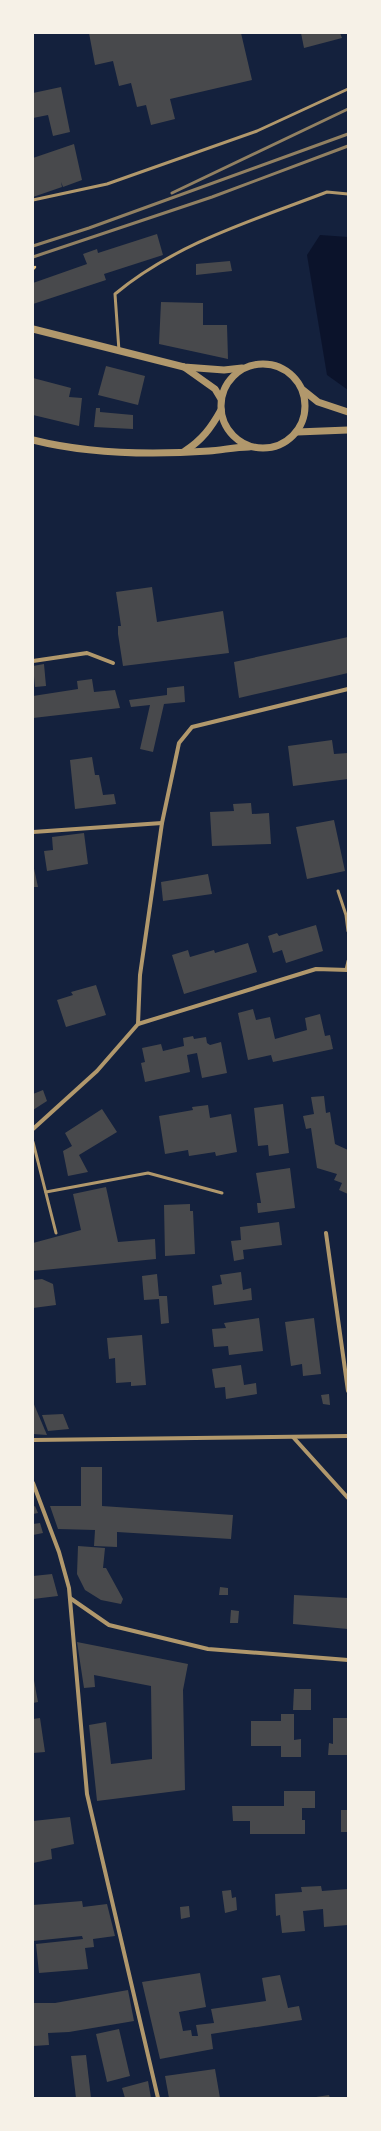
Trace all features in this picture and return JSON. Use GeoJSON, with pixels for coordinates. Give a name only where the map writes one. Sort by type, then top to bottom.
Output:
{"type":"FeatureCollection","features":[{"type":"Feature","properties":{"kind":"street"},"geometry":{"type":"LineString","coordinates":[[33,329],[184,367],[224,370],[243,368],[256,364],[279,366],[291,374],[303,390],[318,402],[348,412]]}},
{"type":"Feature","properties":{"kind":"street"},"geometry":{"type":"LineString","coordinates":[[184,367],[215,389],[221,399]]}},
{"type":"Feature","properties":{"kind":"street"},"geometry":{"type":"LineString","coordinates":[[243,368],[228,381],[221,399],[221,410],[224,423],[230,431],[242,442],[254,447]]}},
{"type":"Feature","properties":{"kind":"street"},"geometry":{"type":"LineString","coordinates":[[33,440],[55,445],[110,451],[210,451],[232,447],[265,448],[279,445],[297,432],[304,416],[305,400],[303,390]]}},
{"type":"Feature","properties":{"kind":"street"},"geometry":{"type":"LineString","coordinates":[[185,451],[199,442],[211,428],[221,410]]}},
{"type":"Feature","properties":{"kind":"street"},"geometry":{"type":"LineString","coordinates":[[297,432],[348,430]]}},
{"type":"Feature","properties":{"kind":"street"},"geometry":{"type":"LineString","coordinates":[[33,660],[87,653],[113,663]]}},
{"type":"Feature","properties":{"kind":"street"},"geometry":{"type":"LineString","coordinates":[[138,1024],[140,975],[162,823],[179,743],[192,728],[348,689]]}},
{"type":"Feature","properties":{"kind":"street"},"geometry":{"type":"LineString","coordinates":[[33,832],[162,823]]}},
{"type":"Feature","properties":{"kind":"street"},"geometry":{"type":"LineString","coordinates":[[33,1129],[97,1071],[138,1024],[316,970],[347,970]]}},
{"type":"Feature","properties":{"kind":"street"},"geometry":{"type":"LineString","coordinates":[[326,1233],[348,1391]]}},
{"type":"Feature","properties":{"kind":"street"},"geometry":{"type":"LineString","coordinates":[[33,1440],[348,1436]]}},
{"type":"Feature","properties":{"kind":"street"},"geometry":{"type":"LineString","coordinates":[[293,1437],[348,1498]]}},
{"type":"Feature","properties":{"kind":"street"},"geometry":{"type":"LineString","coordinates":[[33,1483],[59,1552],[70,1598],[87,1794],[158,2098]]}},
{"type":"Feature","properties":{"kind":"street"},"geometry":{"type":"LineString","coordinates":[[70,1598],[109,1625],[208,1649],[348,1660]]}},
{"type":"Feature","properties":{"kind":"lane"},"geometry":{"type":"LineString","coordinates":[[33,200],[107,184],[257,132],[348,89]]}},
{"type":"Feature","properties":{"kind":"lane"},"geometry":{"type":"LineString","coordinates":[[119,351],[115,294],[138,276],[198,242],[212,236],[327,192],[348,194]]}},
{"type":"Feature","properties":{"kind":"lane"},"geometry":{"type":"LineString","coordinates":[[338,891],[346,915],[348,931]]}},
{"type":"Feature","properties":{"kind":"lane"},"geometry":{"type":"LineString","coordinates":[[347,970],[348,961]]}},
{"type":"Feature","properties":{"kind":"lane"},"geometry":{"type":"LineString","coordinates":[[33,1142],[56,1233]]}},
{"type":"Feature","properties":{"kind":"lane"},"geometry":{"type":"LineString","coordinates":[[46,1192],[148,1173],[222,1193]]}},
{"type":"Feature","properties":{"kind":"water"},"geometry":{"type":"Polygon","coordinates":[[[320,235],[348,237],[348,390],[327,375],[307,255],[320,235]]]}},
{"type":"Feature","properties":{"kind":"building"},"geometry":{"type":"Polygon","coordinates":[[[89,33],[241,33],[252,80],[170,99],[175,119],[151,125],[146,105],[137,107],[131,83],[119,86],[113,61],[95,65],[89,33]]]}},
{"type":"Feature","properties":{"kind":"building"},"geometry":{"type":"Polygon","coordinates":[[[301,33],[340,33],[342,38],[304,48],[301,33]]]}},
{"type":"Feature","properties":{"kind":"building"},"geometry":{"type":"Polygon","coordinates":[[[61,87],[70,132],[53,136],[48,115],[33,118],[33,93],[61,87]]]}},
{"type":"Feature","properties":{"kind":"building"},"geometry":{"type":"Polygon","coordinates":[[[74,144],[82,180],[63,187],[61,182],[62,187],[33,197],[33,158],[74,144]]]}},
{"type":"Feature","properties":{"kind":"building"},"geometry":{"type":"Polygon","coordinates":[[[157,234],[163,255],[104,274],[106,280],[33,304],[33,283],[87,264],[83,254],[97,249],[98,253],[157,234]]]}},
{"type":"Feature","properties":{"kind":"building"},"geometry":{"type":"Polygon","coordinates":[[[230,261],[232,271],[196,275],[196,264],[230,261]]]}},
{"type":"Feature","properties":{"kind":"building"},"geometry":{"type":"Polygon","coordinates":[[[161,302],[203,303],[203,325],[227,325],[228,359],[159,344],[161,302]]]}},
{"type":"Feature","properties":{"kind":"building"},"geometry":{"type":"Polygon","coordinates":[[[106,366],[145,376],[138,405],[98,395],[106,366]]]}},
{"type":"Feature","properties":{"kind":"building"},"geometry":{"type":"Polygon","coordinates":[[[33,378],[71,388],[69,397],[82,398],[79,426],[33,415],[33,378]]]}},
{"type":"Feature","properties":{"kind":"building"},"geometry":{"type":"Polygon","coordinates":[[[96,408],[100,408],[100,412],[133,415],[133,429],[94,427],[96,408]]]}},
{"type":"Feature","properties":{"kind":"building"},"geometry":{"type":"Polygon","coordinates":[[[152,587],[157,622],[223,611],[229,653],[123,666],[118,634],[118,626],[121,626],[116,592],[152,587]]]}},
{"type":"Feature","properties":{"kind":"building"},"geometry":{"type":"Polygon","coordinates":[[[348,637],[348,673],[239,698],[234,662],[348,637]]]}},
{"type":"Feature","properties":{"kind":"building"},"geometry":{"type":"Polygon","coordinates":[[[44,664],[46,686],[35,687],[33,666],[44,664]]]}},
{"type":"Feature","properties":{"kind":"building"},"geometry":{"type":"Polygon","coordinates":[[[92,679],[94,692],[115,690],[120,708],[33,718],[33,696],[78,689],[77,681],[92,679]]]}},
{"type":"Feature","properties":{"kind":"building"},"geometry":{"type":"Polygon","coordinates":[[[184,686],[185,702],[164,704],[153,752],[140,749],[150,705],[131,707],[129,700],[167,695],[167,688],[184,686]]]}},
{"type":"Feature","properties":{"kind":"building"},"geometry":{"type":"Polygon","coordinates":[[[332,740],[334,754],[348,753],[348,779],[293,786],[288,746],[332,740]]]}},
{"type":"Feature","properties":{"kind":"building"},"geometry":{"type":"Polygon","coordinates":[[[92,757],[95,775],[99,775],[103,795],[114,794],[116,804],[75,809],[70,760],[92,757]]]}},
{"type":"Feature","properties":{"kind":"building"},"geometry":{"type":"Polygon","coordinates":[[[251,803],[252,814],[269,813],[271,844],[212,846],[210,812],[234,811],[233,804],[251,803]]]}},
{"type":"Feature","properties":{"kind":"building"},"geometry":{"type":"Polygon","coordinates":[[[334,820],[345,871],[307,879],[296,827],[334,820]]]}},
{"type":"Feature","properties":{"kind":"building"},"geometry":{"type":"Polygon","coordinates":[[[84,833],[88,864],[47,871],[44,851],[53,850],[52,837],[84,833]]]}},
{"type":"Feature","properties":{"kind":"building"},"geometry":{"type":"Polygon","coordinates":[[[33,864],[38,887],[33,887],[33,864]]]}},
{"type":"Feature","properties":{"kind":"building"},"geometry":{"type":"Polygon","coordinates":[[[208,874],[212,894],[163,901],[161,882],[208,874]]]}},
{"type":"Feature","properties":{"kind":"building"},"geometry":{"type":"Polygon","coordinates":[[[316,925],[323,951],[286,963],[282,950],[273,953],[268,936],[277,933],[279,936],[316,925]]]}},
{"type":"Feature","properties":{"kind":"building"},"geometry":{"type":"Polygon","coordinates":[[[248,943],[257,972],[184,994],[172,955],[188,950],[190,957],[214,950],[215,953],[248,943]]]}},
{"type":"Feature","properties":{"kind":"building"},"geometry":{"type":"Polygon","coordinates":[[[96,985],[106,1015],[66,1027],[57,1000],[73,995],[71,992],[96,985]]]}},
{"type":"Feature","properties":{"kind":"building"},"geometry":{"type":"Polygon","coordinates":[[[253,1009],[256,1020],[270,1017],[275,1039],[307,1030],[305,1018],[320,1014],[325,1036],[330,1035],[333,1049],[273,1062],[271,1055],[248,1060],[238,1013],[253,1009]]]}},
{"type":"Feature","properties":{"kind":"building"},"geometry":{"type":"Polygon","coordinates":[[[193,1036],[194,1039],[206,1037],[207,1043],[210,1045],[221,1042],[227,1073],[202,1078],[197,1053],[187,1055],[190,1072],[145,1082],[141,1063],[145,1062],[142,1048],[161,1044],[163,1051],[184,1046],[183,1038],[193,1036]]]}},
{"type":"Feature","properties":{"kind":"building"},"geometry":{"type":"Polygon","coordinates":[[[43,1090],[47,1101],[33,1110],[33,1094],[43,1090]]]}},
{"type":"Feature","properties":{"kind":"building"},"geometry":{"type":"Polygon","coordinates":[[[324,1096],[326,1113],[330,1112],[335,1144],[348,1150],[348,1194],[339,1190],[342,1183],[334,1180],[337,1174],[317,1168],[311,1128],[306,1129],[303,1116],[314,1114],[311,1097],[324,1096]]]}},
{"type":"Feature","properties":{"kind":"building"},"geometry":{"type":"Polygon","coordinates":[[[283,1104],[289,1153],[269,1156],[268,1145],[258,1146],[254,1108],[283,1104]]]}},
{"type":"Feature","properties":{"kind":"building"},"geometry":{"type":"Polygon","coordinates":[[[208,1105],[210,1118],[231,1114],[237,1152],[216,1156],[215,1152],[189,1156],[188,1150],[165,1154],[159,1116],[193,1110],[192,1107],[208,1105]]]}},
{"type":"Feature","properties":{"kind":"building"},"geometry":{"type":"Polygon","coordinates":[[[102,1109],[117,1132],[79,1155],[88,1172],[68,1176],[63,1151],[72,1146],[65,1133],[102,1109]]]}},
{"type":"Feature","properties":{"kind":"building"},"geometry":{"type":"Polygon","coordinates":[[[290,1168],[295,1208],[258,1213],[257,1203],[261,1203],[256,1173],[290,1168]]]}},
{"type":"Feature","properties":{"kind":"building"},"geometry":{"type":"Polygon","coordinates":[[[106,1187],[118,1242],[155,1239],[156,1259],[33,1271],[33,1243],[81,1230],[73,1194],[106,1187]]]}},
{"type":"Feature","properties":{"kind":"building"},"geometry":{"type":"Polygon","coordinates":[[[190,1204],[190,1211],[193,1211],[195,1254],[165,1256],[164,1205],[190,1204]]]}},
{"type":"Feature","properties":{"kind":"building"},"geometry":{"type":"Polygon","coordinates":[[[279,1222],[282,1245],[243,1250],[244,1259],[234,1261],[231,1241],[241,1240],[240,1227],[279,1222]]]}},
{"type":"Feature","properties":{"kind":"building"},"geometry":{"type":"Polygon","coordinates":[[[241,1272],[243,1290],[251,1288],[252,1300],[214,1305],[212,1286],[222,1284],[220,1275],[241,1272]]]}},
{"type":"Feature","properties":{"kind":"building"},"geometry":{"type":"Polygon","coordinates":[[[157,1274],[159,1296],[167,1296],[169,1323],[161,1324],[159,1299],[144,1300],[142,1276],[157,1274]]]}},
{"type":"Feature","properties":{"kind":"building"},"geometry":{"type":"Polygon","coordinates":[[[42,1279],[53,1284],[56,1305],[33,1308],[33,1280],[42,1279]]]}},
{"type":"Feature","properties":{"kind":"building"},"geometry":{"type":"Polygon","coordinates":[[[259,1318],[263,1351],[229,1355],[228,1346],[214,1347],[212,1329],[226,1328],[224,1323],[259,1318]]]}},
{"type":"Feature","properties":{"kind":"building"},"geometry":{"type":"Polygon","coordinates":[[[314,1318],[321,1374],[303,1376],[302,1364],[291,1366],[285,1322],[314,1318]]]}},
{"type":"Feature","properties":{"kind":"building"},"geometry":{"type":"Polygon","coordinates":[[[142,1335],[146,1385],[131,1386],[131,1382],[116,1383],[115,1358],[109,1359],[107,1338],[142,1335]]]}},
{"type":"Feature","properties":{"kind":"building"},"geometry":{"type":"Polygon","coordinates":[[[241,1365],[244,1385],[256,1383],[257,1394],[226,1399],[225,1387],[215,1388],[212,1369],[241,1365]]]}},
{"type":"Feature","properties":{"kind":"building"},"geometry":{"type":"Polygon","coordinates":[[[329,1394],[330,1405],[323,1404],[321,1395],[329,1394]]]}},
{"type":"Feature","properties":{"kind":"building"},"geometry":{"type":"Polygon","coordinates":[[[33,1402],[47,1435],[33,1434],[33,1402]]]}},
{"type":"Feature","properties":{"kind":"building"},"geometry":{"type":"Polygon","coordinates":[[[63,1414],[69,1429],[48,1431],[42,1415],[63,1414]]]}},
{"type":"Feature","properties":{"kind":"building"},"geometry":{"type":"Polygon","coordinates":[[[81,1467],[102,1467],[102,1506],[233,1515],[231,1539],[117,1532],[117,1547],[94,1546],[95,1530],[58,1529],[50,1506],[81,1506],[81,1467]]]}},
{"type":"Feature","properties":{"kind":"building"},"geometry":{"type":"Polygon","coordinates":[[[35,1506],[38,1513],[33,1514],[33,1507],[35,1506]]]}},
{"type":"Feature","properties":{"kind":"building"},"geometry":{"type":"Polygon","coordinates":[[[40,1523],[43,1533],[33,1535],[33,1524],[40,1523]]]}},
{"type":"Feature","properties":{"kind":"building"},"geometry":{"type":"Polygon","coordinates":[[[78,1546],[105,1548],[103,1568],[106,1568],[123,1599],[121,1604],[101,1600],[85,1590],[77,1574],[78,1546]]]}},
{"type":"Feature","properties":{"kind":"building"},"geometry":{"type":"Polygon","coordinates":[[[52,1574],[58,1596],[33,1599],[33,1576],[52,1574]]]}},
{"type":"Feature","properties":{"kind":"building"},"geometry":{"type":"Polygon","coordinates":[[[220,1587],[228,1588],[228,1595],[219,1595],[220,1587]]]}},
{"type":"Feature","properties":{"kind":"building"},"geometry":{"type":"Polygon","coordinates":[[[294,1595],[348,1598],[348,1629],[293,1624],[294,1595]]]}},
{"type":"Feature","properties":{"kind":"building"},"geometry":{"type":"Polygon","coordinates":[[[231,1610],[239,1611],[238,1623],[230,1623],[231,1610]]]}},
{"type":"Feature","properties":{"kind":"building"},"geometry":{"type":"Polygon","coordinates":[[[77,1642],[188,1664],[183,1690],[185,1790],[97,1801],[89,1725],[106,1722],[111,1764],[152,1759],[151,1686],[94,1675],[95,1687],[84,1688],[77,1642]]]}},
{"type":"Feature","properties":{"kind":"building"},"geometry":{"type":"Polygon","coordinates":[[[33,1675],[38,1702],[33,1703],[33,1675]]]}},
{"type":"Feature","properties":{"kind":"building"},"geometry":{"type":"Polygon","coordinates":[[[294,1689],[311,1689],[311,1710],[293,1710],[294,1689]]]}},
{"type":"Feature","properties":{"kind":"building"},"geometry":{"type":"Polygon","coordinates":[[[281,1714],[294,1714],[294,1740],[301,1739],[301,1757],[281,1757],[281,1746],[251,1746],[251,1721],[281,1721],[281,1714]]]}},
{"type":"Feature","properties":{"kind":"building"},"geometry":{"type":"Polygon","coordinates":[[[40,1718],[45,1752],[33,1753],[33,1719],[40,1718]]]}},
{"type":"Feature","properties":{"kind":"building"},"geometry":{"type":"Polygon","coordinates":[[[333,1718],[348,1718],[348,1755],[328,1755],[329,1743],[333,1744],[333,1718]]]}},
{"type":"Feature","properties":{"kind":"building"},"geometry":{"type":"Polygon","coordinates":[[[284,1791],[315,1791],[315,1808],[302,1808],[302,1820],[305,1820],[305,1834],[250,1834],[250,1821],[233,1821],[232,1806],[284,1806],[284,1791]]]}},
{"type":"Feature","properties":{"kind":"building"},"geometry":{"type":"Polygon","coordinates":[[[341,1810],[348,1810],[348,1832],[341,1832],[341,1810]]]}},
{"type":"Feature","properties":{"kind":"building"},"geometry":{"type":"Polygon","coordinates":[[[70,1817],[74,1844],[51,1849],[52,1859],[33,1863],[33,1821],[70,1817]]]}},
{"type":"Feature","properties":{"kind":"building"},"geometry":{"type":"Polygon","coordinates":[[[321,1886],[322,1891],[348,1889],[348,1925],[324,1927],[323,1909],[303,1911],[305,1931],[282,1933],[280,1915],[276,1916],[275,1894],[302,1892],[301,1887],[321,1886]]]}},
{"type":"Feature","properties":{"kind":"building"},"geometry":{"type":"Polygon","coordinates":[[[231,1890],[232,1898],[236,1897],[237,1910],[225,1913],[222,1891],[231,1890]]]}},
{"type":"Feature","properties":{"kind":"building"},"geometry":{"type":"Polygon","coordinates":[[[82,1901],[83,1907],[107,1904],[115,1936],[93,1939],[94,1947],[85,1948],[88,1969],[39,1973],[36,1944],[83,1939],[82,1936],[33,1941],[33,1905],[82,1901]]]}},
{"type":"Feature","properties":{"kind":"building"},"geometry":{"type":"Polygon","coordinates":[[[189,1906],[190,1917],[181,1919],[180,1907],[189,1906]]]}},
{"type":"Feature","properties":{"kind":"building"},"geometry":{"type":"Polygon","coordinates":[[[200,1973],[206,2007],[179,2012],[183,2031],[191,2030],[192,2036],[198,2036],[196,2025],[214,2023],[211,2009],[266,2001],[262,1978],[280,1975],[288,2008],[299,2006],[302,2020],[211,2034],[213,2049],[160,2059],[142,1982],[200,1973]]]}},
{"type":"Feature","properties":{"kind":"building"},"geometry":{"type":"Polygon","coordinates":[[[128,1990],[134,2021],[69,2032],[48,2033],[49,2045],[33,2046],[33,2003],[55,2003],[128,1990]]]}},
{"type":"Feature","properties":{"kind":"building"},"geometry":{"type":"Polygon","coordinates":[[[119,2029],[130,2076],[107,2082],[96,2034],[119,2029]]]}},
{"type":"Feature","properties":{"kind":"building"},"geometry":{"type":"Polygon","coordinates":[[[86,2055],[91,2098],[76,2098],[71,2056],[86,2055]]]}},
{"type":"Feature","properties":{"kind":"building"},"geometry":{"type":"Polygon","coordinates":[[[215,2069],[220,2098],[169,2098],[165,2076],[215,2069]]]}},
{"type":"Feature","properties":{"kind":"building"},"geometry":{"type":"Polygon","coordinates":[[[148,2081],[151,2098],[125,2098],[122,2088],[148,2081]]]}},
{"type":"Feature","properties":{"kind":"building"},"geometry":{"type":"Polygon","coordinates":[[[329,2095],[330,2098],[316,2098],[316,2097],[329,2095]]]}},
{"type":"Feature","properties":{"kind":"railway"},"geometry":{"type":"LineString","coordinates":[[172,193],[348,109]]}},
{"type":"Feature","properties":{"kind":"railway"},"geometry":{"type":"LineString","coordinates":[[33,246],[89,228],[348,134]]}},
{"type":"Feature","properties":{"kind":"railway"},"geometry":{"type":"LineString","coordinates":[[33,257],[212,197],[348,146]]}}]}
